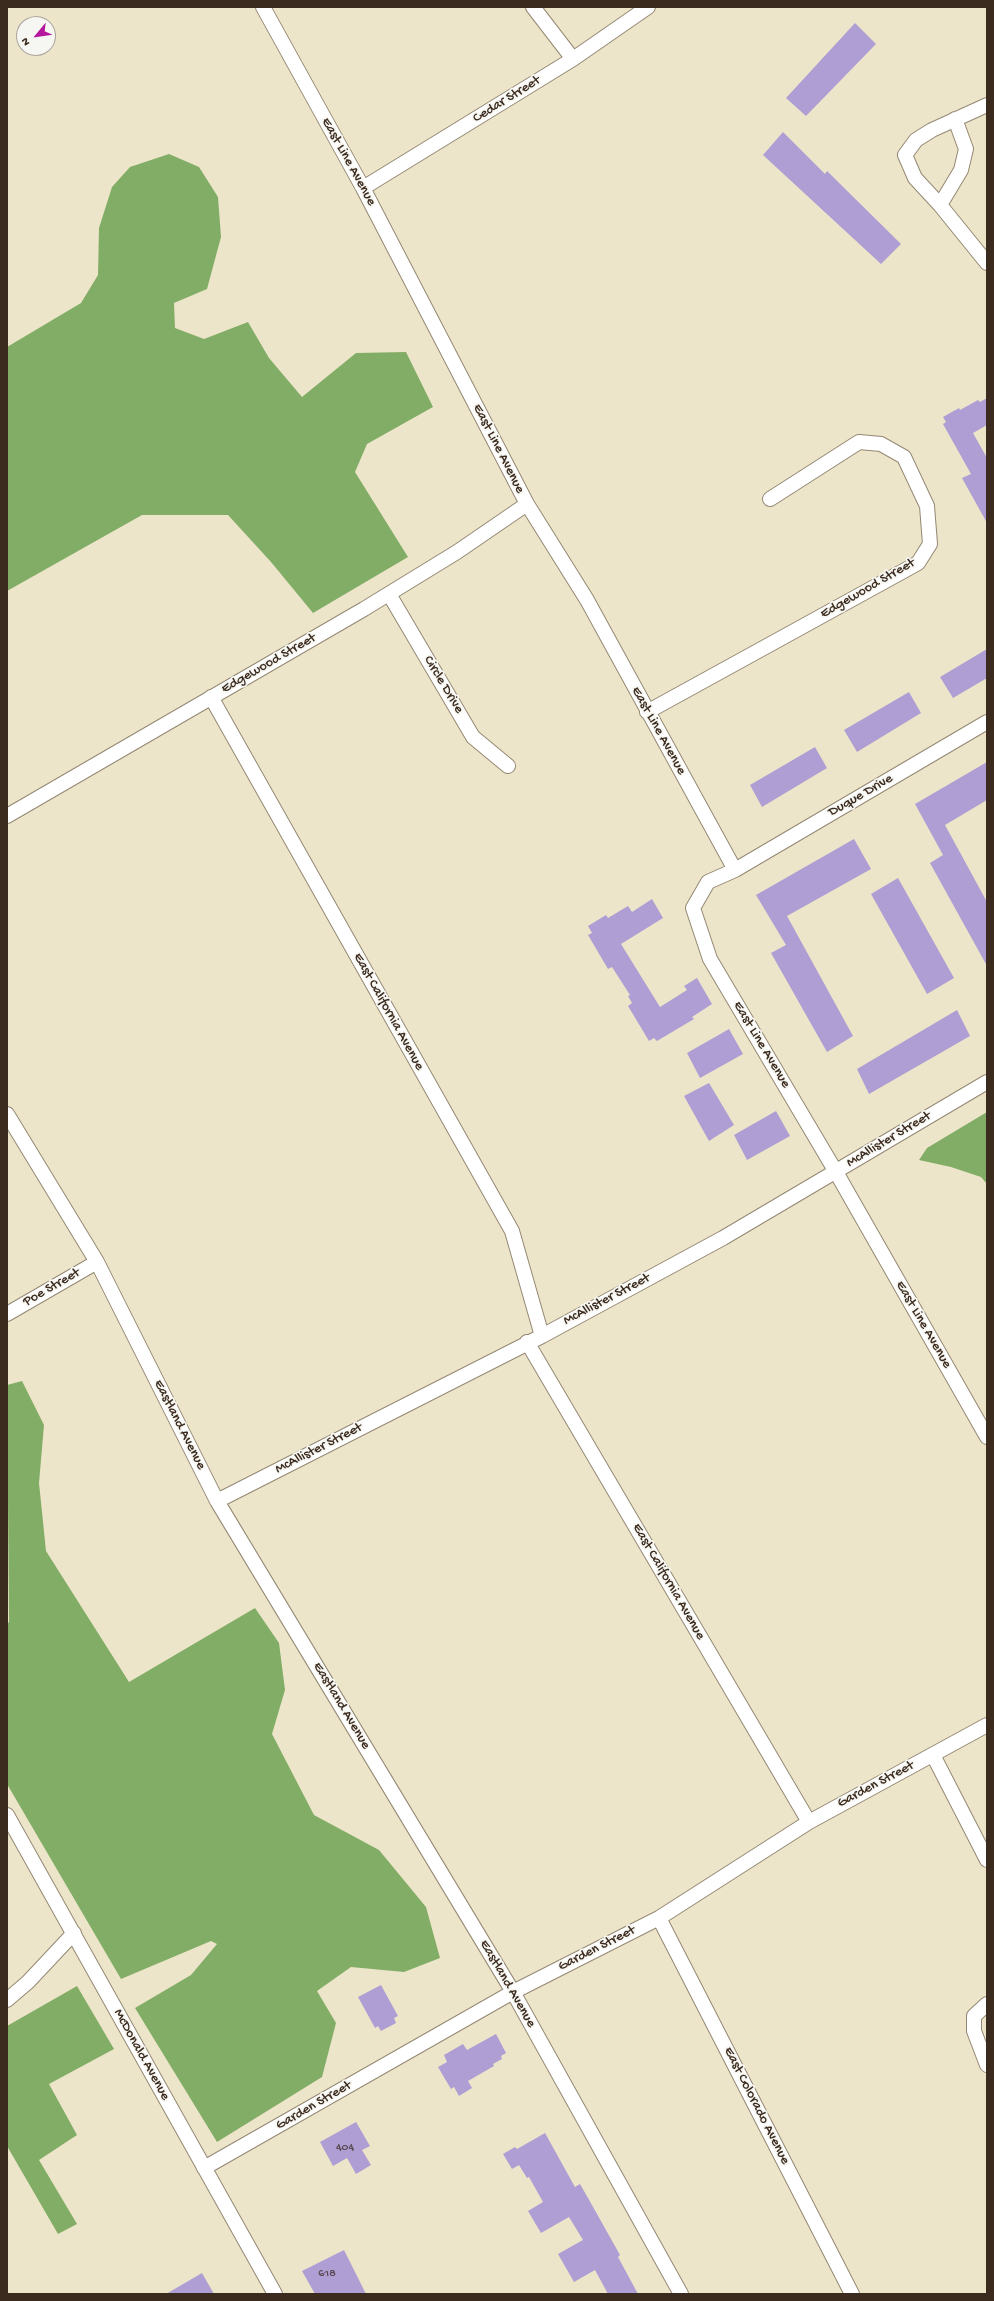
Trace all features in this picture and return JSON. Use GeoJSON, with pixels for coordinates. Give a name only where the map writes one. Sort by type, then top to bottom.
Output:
{"type":"FeatureCollection","features":[{"type":"Feature","properties":{"kind":"street","name":"East Line Avenue"},"geometry":{"type":"LineString","coordinates":[[263,7],[363,188],[527,504],[587,600],[647,712],[735,870],[708,882],[693,908],[710,959],[836,1172],[987,1437]]}},
{"type":"Feature","properties":{"kind":"street"},"geometry":{"type":"LineString","coordinates":[[533,7],[573,59]]}},
{"type":"Feature","properties":{"kind":"street","name":"Cedar Street"},"geometry":{"type":"LineString","coordinates":[[363,188],[573,59],[648,7]]}},
{"type":"Feature","properties":{"kind":"street"},"geometry":{"type":"LineString","coordinates":[[987,106],[955,119],[916,140],[905,155],[915,178],[940,205],[987,263]]}},
{"type":"Feature","properties":{"kind":"street"},"geometry":{"type":"LineString","coordinates":[[940,205],[961,170],[966,149],[955,119]]}},
{"type":"Feature","properties":{"kind":"street","name":"Edgewood Street"},"geometry":{"type":"LineString","coordinates":[[647,712],[918,563],[930,544],[927,506],[904,457],[881,444],[859,442],[770,499]]}},
{"type":"Feature","properties":{"kind":"street","name":"Edgewood Street"},"geometry":{"type":"LineString","coordinates":[[7,816],[389,594],[457,552],[527,504]]}},
{"type":"Feature","properties":{"kind":"street","name":"Circle Drive"},"geometry":{"type":"LineString","coordinates":[[389,594],[473,737],[508,766]]}},
{"type":"Feature","properties":{"kind":"street","name":"East California Avenue"},"geometry":{"type":"LineString","coordinates":[[211,697],[512,1231],[542,1336]]}},
{"type":"Feature","properties":{"kind":"street","name":"Duque Drive"},"geometry":{"type":"LineString","coordinates":[[735,870],[987,722]]}},
{"type":"Feature","properties":{"kind":"street","name":"McAllister Street"},"geometry":{"type":"LineString","coordinates":[[218,1500],[527,1342],[542,1336],[723,1238],[987,1082]]}},
{"type":"Feature","properties":{"kind":"street","name":"Eastland Avenue"},"geometry":{"type":"LineString","coordinates":[[7,1114],[98,1262],[218,1500],[513,1992],[681,2294]]}},
{"type":"Feature","properties":{"kind":"street","name":"Poe Street"},"geometry":{"type":"LineString","coordinates":[[7,1314],[98,1262]]}},
{"type":"Feature","properties":{"kind":"street","name":"East California Avenue"},"geometry":{"type":"LineString","coordinates":[[527,1342],[809,1822]]}},
{"type":"Feature","properties":{"kind":"street","name":"Garden Street"},"geometry":{"type":"LineString","coordinates":[[204,2168],[513,1992],[659,1918],[809,1822],[987,1726]]}},
{"type":"Feature","properties":{"kind":"street"},"geometry":{"type":"LineString","coordinates":[[933,1755],[987,1860]]}},
{"type":"Feature","properties":{"kind":"street","name":"McDonald Avenue"},"geometry":{"type":"LineString","coordinates":[[7,1815],[276,2294]]}},
{"type":"Feature","properties":{"kind":"street","name":"East Colorado Avenue"},"geometry":{"type":"LineString","coordinates":[[659,1918],[852,2294]]}},
{"type":"Feature","properties":{"kind":"street"},"geometry":{"type":"LineString","coordinates":[[7,2000],[28,1982],[74,1933]]}},
{"type":"Feature","properties":{"kind":"street"},"geometry":{"type":"LineString","coordinates":[[987,2004],[974,2016],[974,2031],[987,2064]]}},
{"type":"Feature","properties":{"kind":"green space"},"geometry":{"type":"Polygon","coordinates":[[[169,154],[199,167],[218,197],[221,237],[207,289],[174,303],[175,328],[204,339],[248,322],[269,358],[302,397],[356,353],[406,352],[433,407],[367,444],[355,472],[408,557],[313,613],[271,562],[228,515],[142,515],[7,591],[7,347],[81,303],[98,275],[99,228],[112,187],[130,167],[169,154]]]}},
{"type":"Feature","properties":{"kind":"green space"},"geometry":{"type":"Polygon","coordinates":[[[987,1112],[987,1184],[981,1177],[951,1167],[919,1160],[927,1148],[987,1112]]]}},
{"type":"Feature","properties":{"kind":"green space"},"geometry":{"type":"Polygon","coordinates":[[[22,1381],[44,1425],[39,1483],[46,1551],[129,1682],[255,1608],[279,1643],[285,1690],[272,1734],[314,1815],[379,1850],[426,1907],[440,1958],[404,1972],[351,1967],[317,1991],[336,2023],[322,2077],[217,2142],[135,2008],[191,1975],[217,1944],[211,1941],[121,1979],[7,1784],[7,1624],[9,1622],[7,1385],[22,1381]]]}},
{"type":"Feature","properties":{"kind":"green space"},"geometry":{"type":"Polygon","coordinates":[[[77,1986],[114,2049],[49,2084],[77,2135],[39,2160],[77,2224],[58,2234],[7,2146],[7,2026],[77,1986]]]}},
{"type":"Feature","properties":{"kind":"building"},"geometry":{"type":"Polygon","coordinates":[[[855,23],[876,44],[806,116],[786,98],[855,23]]]}},
{"type":"Feature","properties":{"kind":"building"},"geometry":{"type":"Polygon","coordinates":[[[783,132],[825,174],[827,171],[901,244],[881,264],[763,155],[783,132]]]}},
{"type":"Feature","properties":{"kind":"building"},"geometry":{"type":"Polygon","coordinates":[[[987,398],[987,425],[973,433],[987,458],[987,523],[962,478],[971,474],[943,424],[946,422],[943,417],[959,408],[960,410],[978,400],[980,402],[987,398]]]}},
{"type":"Feature","properties":{"kind":"building"},"geometry":{"type":"Polygon","coordinates":[[[987,649],[987,678],[953,698],[940,677],[987,649]]]}},
{"type":"Feature","properties":{"kind":"building"},"geometry":{"type":"Polygon","coordinates":[[[909,692],[921,713],[857,752],[844,730],[909,692]]]}},
{"type":"Feature","properties":{"kind":"building"},"geometry":{"type":"Polygon","coordinates":[[[815,747],[827,768],[762,807],[750,785],[815,747]]]}},
{"type":"Feature","properties":{"kind":"building"},"geometry":{"type":"Polygon","coordinates":[[[987,762],[987,800],[945,825],[987,902],[987,966],[930,863],[943,855],[915,804],[987,762]]]}},
{"type":"Feature","properties":{"kind":"building"},"geometry":{"type":"Polygon","coordinates":[[[854,839],[871,869],[787,916],[853,1036],[827,1052],[771,953],[786,945],[756,895],[854,839]]]}},
{"type":"Feature","properties":{"kind":"building"},"geometry":{"type":"Polygon","coordinates":[[[898,878],[954,978],[927,994],[871,894],[898,878]]]}},
{"type":"Feature","properties":{"kind":"building"},"geometry":{"type":"Polygon","coordinates":[[[652,899],[663,918],[621,944],[660,1007],[687,990],[684,986],[697,978],[712,1004],[692,1017],[694,1019],[657,1041],[654,1038],[649,1041],[628,1006],[632,1003],[628,996],[630,995],[612,967],[608,969],[588,935],[592,933],[588,926],[606,915],[608,918],[628,906],[632,912],[652,899]]]}},
{"type":"Feature","properties":{"kind":"building"},"geometry":{"type":"Polygon","coordinates":[[[957,1010],[970,1036],[869,1094],[857,1069],[957,1010]]]}},
{"type":"Feature","properties":{"kind":"building"},"geometry":{"type":"Polygon","coordinates":[[[729,1029],[743,1054],[700,1078],[687,1053],[729,1029]]]}},
{"type":"Feature","properties":{"kind":"building"},"geometry":{"type":"Polygon","coordinates":[[[709,1083],[734,1125],[709,1141],[684,1096],[709,1083]]]}},
{"type":"Feature","properties":{"kind":"building"},"geometry":{"type":"Polygon","coordinates":[[[776,1111],[790,1136],[747,1160],[734,1135],[776,1111]]]}},
{"type":"Feature","properties":{"kind":"building"},"geometry":{"type":"Polygon","coordinates":[[[381,1985],[398,2016],[394,2018],[396,2023],[381,2031],[378,2026],[375,2028],[358,1997],[381,1985]]]}},
{"type":"Feature","properties":{"kind":"building"},"geometry":{"type":"Polygon","coordinates":[[[496,2034],[506,2053],[501,2056],[502,2059],[493,2064],[494,2066],[468,2081],[472,2088],[459,2096],[454,2087],[451,2089],[438,2067],[447,2062],[444,2055],[463,2044],[467,2050],[496,2034]]]}},
{"type":"Feature","properties":{"kind":"building"},"geometry":{"type":"Polygon","coordinates":[[[356,2122],[370,2146],[362,2150],[371,2165],[356,2174],[347,2158],[333,2166],[320,2142],[356,2122]]]}},
{"type":"Feature","properties":{"kind":"building"},"geometry":{"type":"Polygon","coordinates":[[[545,2133],[575,2187],[580,2184],[620,2255],[618,2257],[638,2294],[608,2294],[595,2270],[574,2282],[558,2254],[583,2240],[569,2217],[541,2233],[528,2211],[543,2202],[529,2177],[527,2178],[519,2165],[512,2169],[503,2154],[515,2147],[517,2149],[545,2133]]]}},
{"type":"Feature","properties":{"kind":"building"},"geometry":{"type":"Polygon","coordinates":[[[344,2250],[366,2294],[315,2294],[302,2271],[344,2250]]]}},
{"type":"Feature","properties":{"kind":"building"},"geometry":{"type":"Polygon","coordinates":[[[202,2273],[214,2294],[166,2294],[202,2273]]]}}]}
